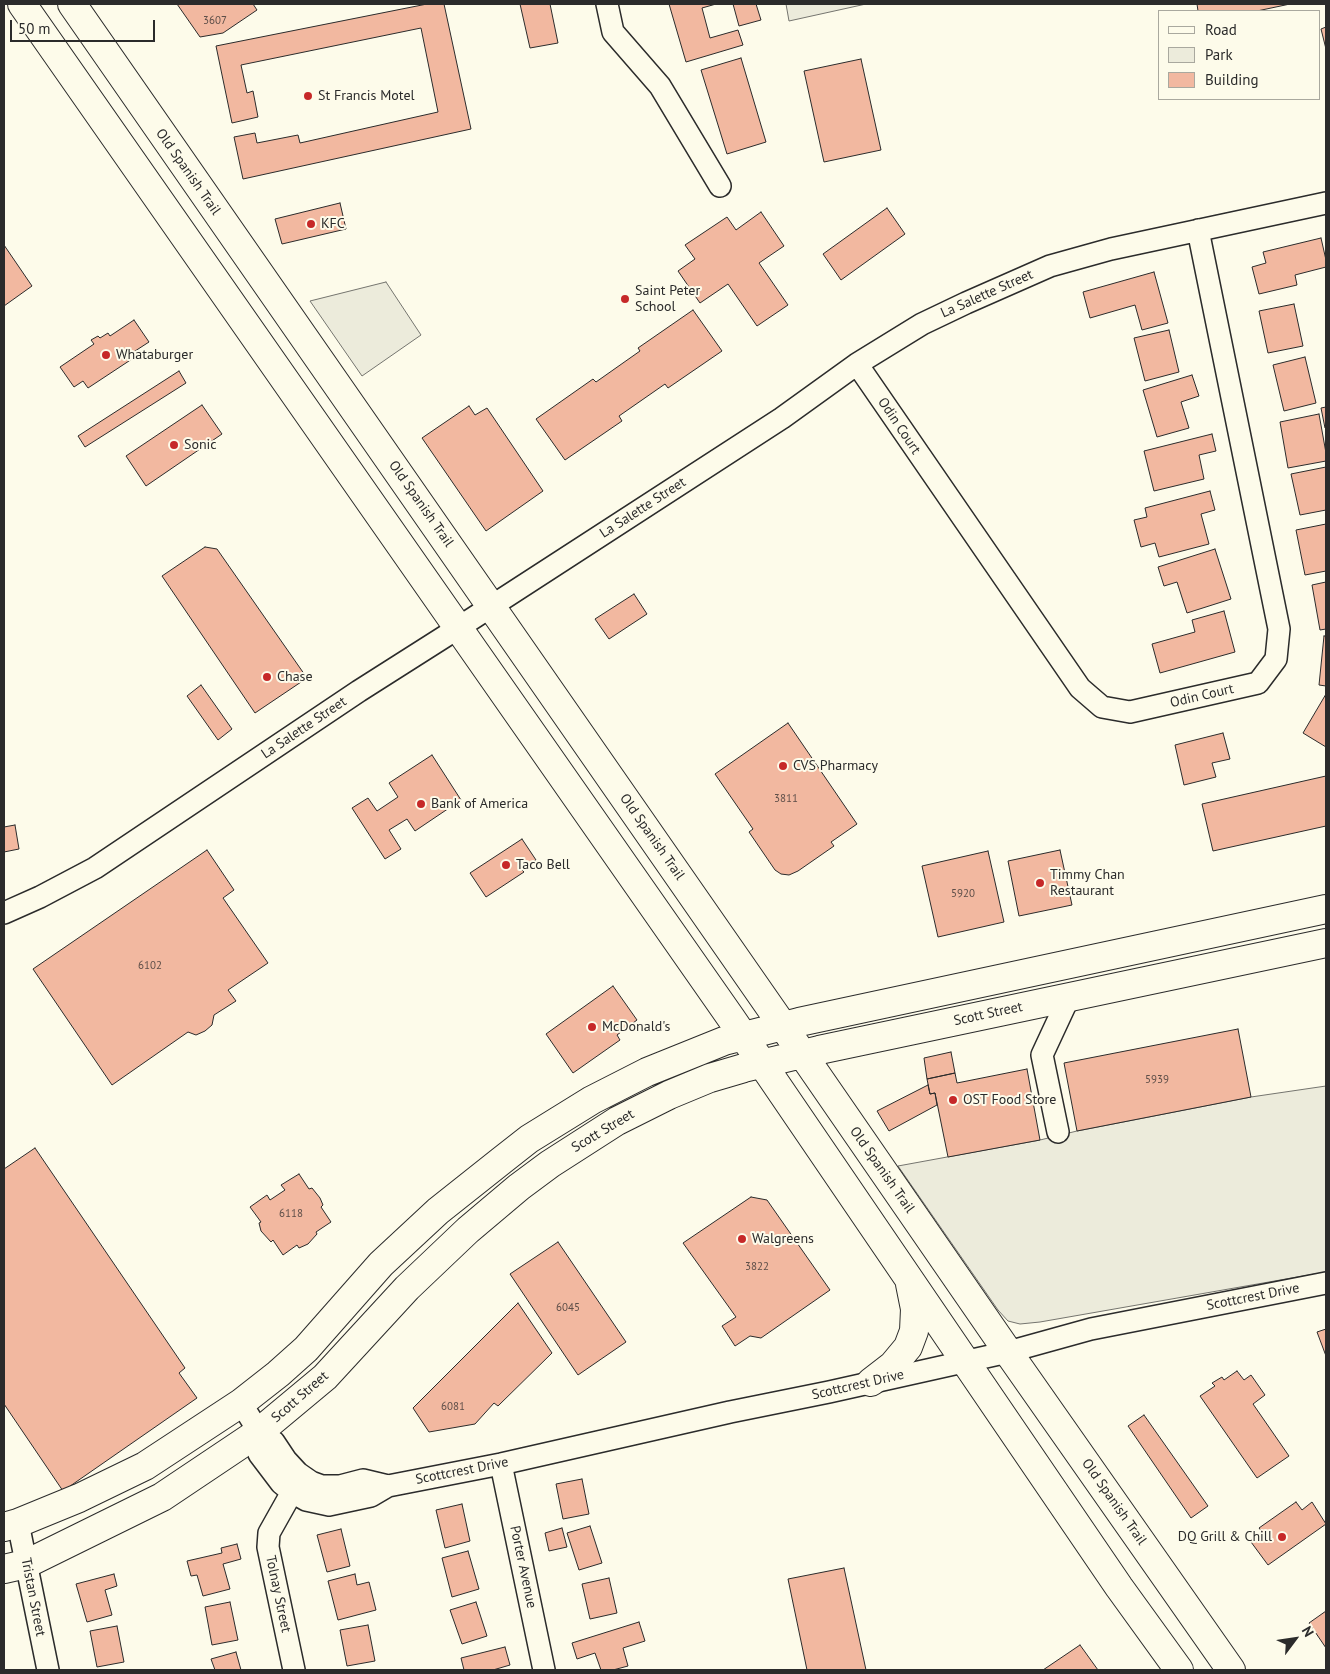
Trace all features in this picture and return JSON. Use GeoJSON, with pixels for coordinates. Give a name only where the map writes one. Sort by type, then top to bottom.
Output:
{"type":"FeatureCollection","features":[{"type":"Feature","properties":{"kind":"main road"},"geometry":{"type":"LineString","coordinates":[[22,4],[763,1063],[1119,1587],[1179,1670]]}},
{"type":"Feature","properties":{"kind":"main road","name":"Old Spanish Trail"},"geometry":{"type":"LineString","coordinates":[[72,4],[1231,1670]]}},
{"type":"Feature","properties":{"kind":"main road"},"geometry":{"type":"LineString","coordinates":[[73,78],[106,53]]}},
{"type":"Feature","properties":{"kind":"main road"},"geometry":{"type":"LineString","coordinates":[[145,180],[179,159]]}},
{"type":"Feature","properties":{"kind":"main road"},"geometry":{"type":"LineString","coordinates":[[265,352],[300,330]]}},
{"type":"Feature","properties":{"kind":"main road"},"geometry":{"type":"LineString","coordinates":[[617,854],[646,828]]}},
{"type":"Feature","properties":{"kind":"main road"},"geometry":{"type":"LineString","coordinates":[[11,1525],[79,1498],[144,1466],[241,1403],[306,1349],[382,1264],[438,1211],[529,1139],[592,1100],[647,1072],[724,1041],[784,1026],[1326,909]]}},
{"type":"Feature","properties":{"kind":"main road","name":"Scott Street"},"geometry":{"type":"LineString","coordinates":[[15,1567],[162,1497],[259,1432],[325,1377],[407,1288],[468,1230],[519,1187],[617,1121],[668,1095],[710,1078],[763,1063],[1326,943]]}},
{"type":"Feature","properties":{"kind":"main road"},"geometry":{"type":"LineString","coordinates":[[1061,966],[1069,997]]}},
{"type":"Feature","properties":{"kind":"main road"},"geometry":{"type":"LineString","coordinates":[[438,1211],[468,1230]]}},
{"type":"Feature","properties":{"kind":"main road"},"geometry":{"type":"LineString","coordinates":[[871,1382],[893,1365],[908,1347],[914,1331],[915,1309],[909,1277]]}},
{"type":"Feature","properties":{"kind":"main road"},"geometry":{"type":"LineString","coordinates":[[1119,1587],[1157,1564]]}},
{"type":"Feature","properties":{"kind":"street"},"geometry":{"type":"LineString","coordinates":[[607,4],[613,32],[660,86],[720,186]]}},
{"type":"Feature","properties":{"kind":"street","name":"La Salette Street"},"geometry":{"type":"LineString","coordinates":[[4,912],[40,897],[95,868],[358,691],[782,418],[857,364],[922,324],[1050,266],[1111,249],[1326,202]]}},
{"type":"Feature","properties":{"kind":"street","name":"Odin Court"},"geometry":{"type":"LineString","coordinates":[[857,364],[1080,688],[1102,707],[1130,712],[1258,683],[1276,659],[1278,629],[1198,230]]}},
{"type":"Feature","properties":{"kind":"street"},"geometry":{"type":"LineString","coordinates":[[1058,1132],[1042,1055],[1069,997]]}},
{"type":"Feature","properties":{"kind":"street","name":"Scottcrest Drive"},"geometry":{"type":"LineString","coordinates":[[259,1432],[259,1454],[281,1484],[306,1500],[329,1505],[371,1496],[388,1486],[501,1464],[1008,1352],[1091,1329],[1326,1283]]}},
{"type":"Feature","properties":{"kind":"street","name":"Scottcrest Drive"},"geometry":{"type":"LineString","coordinates":[[241,1403],[259,1432],[274,1442],[286,1460],[311,1482],[322,1486],[340,1486],[363,1480],[388,1486]]}},
{"type":"Feature","properties":{"kind":"street","name":"Porter Avenue"},"geometry":{"type":"LineString","coordinates":[[501,1464],[544,1670]]}},
{"type":"Feature","properties":{"kind":"street","name":"Tolnay Street"},"geometry":{"type":"LineString","coordinates":[[292,1492],[269,1533],[268,1547],[294,1670]]}},
{"type":"Feature","properties":{"kind":"street","name":"Tristan Street"},"geometry":{"type":"LineString","coordinates":[[11,1525],[15,1567],[48,1670]]}},
{"type":"Feature","properties":{"kind":"green space"},"geometry":{"type":"Polygon","coordinates":[[[786,4],[866,4],[789,21],[786,4]]]}},
{"type":"Feature","properties":{"kind":"green space"},"geometry":{"type":"Polygon","coordinates":[[[386,282],[421,335],[362,376],[310,301],[386,282]]]}},
{"type":"Feature","properties":{"kind":"green space"},"geometry":{"type":"Polygon","coordinates":[[[1326,1086],[1326,1272],[1020,1324],[1008,1321],[998,1310],[898,1166],[1040,1140],[1251,1097],[1326,1086]]]}},
{"type":"Feature","properties":{"kind":"building"},"geometry":{"type":"Polygon","coordinates":[[[177,4],[253,4],[257,10],[223,33],[200,37],[177,4]]]}},
{"type":"Feature","properties":{"kind":"building"},"geometry":{"type":"Polygon","coordinates":[[[427,4],[444,4],[471,129],[243,179],[234,137],[255,133],[257,143],[298,135],[300,143],[438,112],[421,28],[241,65],[247,93],[253,91],[258,117],[232,123],[216,46],[427,4]]]}},
{"type":"Feature","properties":{"kind":"building"},"geometry":{"type":"Polygon","coordinates":[[[520,4],[550,4],[558,43],[530,48],[520,4]]]}},
{"type":"Feature","properties":{"kind":"building"},"geometry":{"type":"Polygon","coordinates":[[[669,4],[716,4],[702,8],[710,38],[738,30],[743,45],[686,62],[669,4]]]}},
{"type":"Feature","properties":{"kind":"building"},"geometry":{"type":"Polygon","coordinates":[[[733,4],[756,4],[761,20],[739,26],[733,4]]]}},
{"type":"Feature","properties":{"kind":"building"},"geometry":{"type":"Polygon","coordinates":[[[1197,4],[1290,4],[1262,10],[1198,10],[1197,4]]]}},
{"type":"Feature","properties":{"kind":"building"},"geometry":{"type":"Polygon","coordinates":[[[1326,27],[1326,49],[1321,29],[1326,27]]]}},
{"type":"Feature","properties":{"kind":"building"},"geometry":{"type":"Polygon","coordinates":[[[741,58],[766,142],[727,154],[701,70],[741,58]]]}},
{"type":"Feature","properties":{"kind":"building"},"geometry":{"type":"Polygon","coordinates":[[[861,59],[881,150],[824,162],[804,71],[861,59]]]}},
{"type":"Feature","properties":{"kind":"building","name":"KFC"},"geometry":{"type":"Polygon","coordinates":[[[340,203],[346,229],[282,244],[275,219],[340,203]]]}},
{"type":"Feature","properties":{"kind":"building"},"geometry":{"type":"Polygon","coordinates":[[[887,208],[905,234],[841,280],[823,254],[887,208]]]}},
{"type":"Feature","properties":{"kind":"building"},"geometry":{"type":"Polygon","coordinates":[[[761,212],[784,246],[759,263],[788,305],[757,326],[728,284],[700,303],[678,271],[695,259],[685,245],[727,217],[736,230],[761,212]]]}},
{"type":"Feature","properties":{"kind":"building"},"geometry":{"type":"Polygon","coordinates":[[[1321,238],[1326,267],[1295,275],[1297,285],[1259,294],[1252,267],[1266,263],[1263,252],[1321,238]]]}},
{"type":"Feature","properties":{"kind":"building"},"geometry":{"type":"Polygon","coordinates":[[[4,245],[32,286],[4,306],[4,245]]]}},
{"type":"Feature","properties":{"kind":"building"},"geometry":{"type":"Polygon","coordinates":[[[1154,272],[1168,323],[1142,330],[1135,305],[1090,318],[1083,292],[1154,272]]]}},
{"type":"Feature","properties":{"kind":"building"},"geometry":{"type":"Polygon","coordinates":[[[1294,304],[1303,346],[1268,353],[1259,311],[1294,304]]]}},
{"type":"Feature","properties":{"kind":"building"},"geometry":{"type":"Polygon","coordinates":[[[693,310],[722,351],[668,388],[665,384],[619,416],[622,421],[565,460],[536,419],[593,379],[596,382],[640,351],[638,348],[693,310]]]}},
{"type":"Feature","properties":{"kind":"building","name":"Whataburger"},"geometry":{"type":"Polygon","coordinates":[[[134,320],[149,342],[132,353],[135,357],[88,388],[83,381],[74,387],[60,367],[94,344],[91,340],[98,336],[100,338],[108,333],[110,336],[134,320]]]}},
{"type":"Feature","properties":{"kind":"building"},"geometry":{"type":"Polygon","coordinates":[[[1169,330],[1179,372],[1145,381],[1134,338],[1169,330]]]}},
{"type":"Feature","properties":{"kind":"building"},"geometry":{"type":"Polygon","coordinates":[[[1305,357],[1316,403],[1284,411],[1273,365],[1305,357]]]}},
{"type":"Feature","properties":{"kind":"building"},"geometry":{"type":"Polygon","coordinates":[[[179,371],[186,383],[85,447],[78,436],[179,371]]]}},
{"type":"Feature","properties":{"kind":"building"},"geometry":{"type":"Polygon","coordinates":[[[1192,375],[1199,396],[1181,402],[1189,428],[1157,437],[1143,390],[1192,375]]]}},
{"type":"Feature","properties":{"kind":"building","name":"Sonic"},"geometry":{"type":"Polygon","coordinates":[[[202,405],[222,434],[146,486],[126,456],[202,405]]]}},
{"type":"Feature","properties":{"kind":"building"},"geometry":{"type":"Polygon","coordinates":[[[469,406],[475,415],[487,408],[543,491],[486,531],[422,438],[469,406]]]}},
{"type":"Feature","properties":{"kind":"building"},"geometry":{"type":"Polygon","coordinates":[[[1326,407],[1326,428],[1325,428],[1321,408],[1326,407]]]}},
{"type":"Feature","properties":{"kind":"building"},"geometry":{"type":"Polygon","coordinates":[[[1319,414],[1326,461],[1288,468],[1280,422],[1319,414]]]}},
{"type":"Feature","properties":{"kind":"building"},"geometry":{"type":"Polygon","coordinates":[[[1212,434],[1216,451],[1199,455],[1204,479],[1154,491],[1144,451],[1212,434]]]}},
{"type":"Feature","properties":{"kind":"building"},"geometry":{"type":"Polygon","coordinates":[[[1326,467],[1326,510],[1300,515],[1291,474],[1326,467]]]}},
{"type":"Feature","properties":{"kind":"building"},"geometry":{"type":"Polygon","coordinates":[[[1210,491],[1215,510],[1201,514],[1209,544],[1159,557],[1155,543],[1141,547],[1134,520],[1147,517],[1145,508],[1210,491]]]}},
{"type":"Feature","properties":{"kind":"building"},"geometry":{"type":"Polygon","coordinates":[[[1326,524],[1326,571],[1305,575],[1296,530],[1326,524]]]}},
{"type":"Feature","properties":{"kind":"building"},"geometry":{"type":"Polygon","coordinates":[[[205,547],[217,549],[307,678],[255,713],[162,576],[205,547]]]}},
{"type":"Feature","properties":{"kind":"building"},"geometry":{"type":"Polygon","coordinates":[[[1215,549],[1231,599],[1187,613],[1177,582],[1164,586],[1158,567],[1215,549]]]}},
{"type":"Feature","properties":{"kind":"building"},"geometry":{"type":"Polygon","coordinates":[[[1326,582],[1326,629],[1320,630],[1312,585],[1326,582]]]}},
{"type":"Feature","properties":{"kind":"building"},"geometry":{"type":"Polygon","coordinates":[[[634,594],[647,614],[609,639],[595,619],[634,594]]]}},
{"type":"Feature","properties":{"kind":"building"},"geometry":{"type":"Polygon","coordinates":[[[1224,611],[1235,652],[1160,673],[1152,644],[1195,632],[1192,620],[1224,611]]]}},
{"type":"Feature","properties":{"kind":"building"},"geometry":{"type":"Polygon","coordinates":[[[1324,636],[1326,636],[1326,686],[1319,685],[1324,636]]]}},
{"type":"Feature","properties":{"kind":"building"},"geometry":{"type":"Polygon","coordinates":[[[201,685],[232,729],[218,740],[187,696],[201,685]]]}},
{"type":"Feature","properties":{"kind":"building"},"geometry":{"type":"Polygon","coordinates":[[[1326,694],[1326,747],[1303,733],[1326,694]]]}},
{"type":"Feature","properties":{"kind":"building","name":"CVS Pharmacy"},"geometry":{"type":"Polygon","coordinates":[[[788,723],[857,824],[831,842],[834,846],[798,871],[789,875],[781,874],[775,870],[749,832],[753,829],[715,774],[788,723]]]}},
{"type":"Feature","properties":{"kind":"building"},"geometry":{"type":"Polygon","coordinates":[[[1223,733],[1230,759],[1212,763],[1216,777],[1184,785],[1175,745],[1223,733]]]}},
{"type":"Feature","properties":{"kind":"building","name":"Bank of America"},"geometry":{"type":"Polygon","coordinates":[[[432,755],[461,800],[415,831],[407,819],[389,830],[401,849],[385,859],[352,808],[368,798],[377,811],[398,797],[389,783],[432,755]]]}},
{"type":"Feature","properties":{"kind":"building"},"geometry":{"type":"Polygon","coordinates":[[[1326,776],[1326,826],[1213,851],[1202,804],[1326,776]]]}},
{"type":"Feature","properties":{"kind":"building"},"geometry":{"type":"Polygon","coordinates":[[[15,825],[19,849],[4,852],[4,827],[15,825]]]}},
{"type":"Feature","properties":{"kind":"building","name":"Taco Bell"},"geometry":{"type":"Polygon","coordinates":[[[522,839],[536,860],[522,870],[524,872],[486,897],[470,873],[522,839]]]}},
{"type":"Feature","properties":{"kind":"building"},"geometry":{"type":"Polygon","coordinates":[[[207,850],[234,890],[223,898],[268,963],[228,990],[236,1001],[214,1015],[212,1025],[205,1031],[196,1035],[188,1032],[112,1085],[33,969],[207,850]]]}},
{"type":"Feature","properties":{"kind":"building","name":"Timmy Chan Restaurant"},"geometry":{"type":"Polygon","coordinates":[[[1060,850],[1072,905],[1019,916],[1008,861],[1060,850]]]}},
{"type":"Feature","properties":{"kind":"building"},"geometry":{"type":"Polygon","coordinates":[[[988,851],[1004,922],[938,937],[922,866],[988,851]]]}},
{"type":"Feature","properties":{"kind":"building","name":"McDonald's"},"geometry":{"type":"Polygon","coordinates":[[[613,986],[637,1020],[617,1035],[620,1040],[573,1073],[546,1034],[613,986]]]}},
{"type":"Feature","properties":{"kind":"building"},"geometry":{"type":"Polygon","coordinates":[[[1238,1029],[1251,1097],[1077,1131],[1064,1063],[1238,1029]]]}},
{"type":"Feature","properties":{"kind":"building"},"geometry":{"type":"Polygon","coordinates":[[[951,1052],[955,1073],[927,1079],[924,1058],[951,1052]]]}},
{"type":"Feature","properties":{"kind":"building"},"geometry":{"type":"Polygon","coordinates":[[[1027,1069],[1040,1140],[948,1157],[935,1093],[930,1094],[927,1079],[955,1073],[957,1083],[1027,1069]]]}},
{"type":"Feature","properties":{"kind":"building"},"geometry":{"type":"Polygon","coordinates":[[[928,1085],[930,1094],[935,1093],[937,1105],[889,1131],[877,1111],[928,1085]]]}},
{"type":"Feature","properties":{"kind":"building"},"geometry":{"type":"Polygon","coordinates":[[[35,1148],[185,1368],[179,1373],[197,1398],[63,1491],[4,1404],[4,1169],[35,1148]]]}},
{"type":"Feature","properties":{"kind":"building"},"geometry":{"type":"Polygon","coordinates":[[[299,1174],[309,1189],[312,1188],[320,1198],[323,1205],[321,1207],[331,1222],[316,1232],[317,1234],[308,1244],[299,1248],[297,1245],[283,1255],[273,1240],[271,1242],[261,1231],[259,1223],[261,1222],[250,1207],[267,1195],[270,1200],[285,1190],[281,1185],[299,1174]]]}},
{"type":"Feature","properties":{"kind":"building","name":"Walgreens"},"geometry":{"type":"Polygon","coordinates":[[[751,1197],[767,1200],[830,1290],[761,1338],[750,1336],[735,1346],[722,1326],[736,1317],[683,1243],[751,1197]]]}},
{"type":"Feature","properties":{"kind":"building"},"geometry":{"type":"Polygon","coordinates":[[[558,1242],[626,1342],[578,1375],[510,1274],[558,1242]]]}},
{"type":"Feature","properties":{"kind":"building"},"geometry":{"type":"Polygon","coordinates":[[[518,1303],[552,1353],[498,1406],[494,1403],[475,1424],[429,1432],[413,1408],[518,1303]]]}},
{"type":"Feature","properties":{"kind":"building"},"geometry":{"type":"Polygon","coordinates":[[[1326,1329],[1326,1356],[1317,1332],[1326,1329]]]}},
{"type":"Feature","properties":{"kind":"building"},"geometry":{"type":"Polygon","coordinates":[[[1237,1371],[1244,1380],[1251,1375],[1265,1395],[1253,1404],[1289,1456],[1257,1478],[1200,1396],[1215,1386],[1212,1383],[1222,1377],[1224,1380],[1237,1371]]]}},
{"type":"Feature","properties":{"kind":"building"},"geometry":{"type":"Polygon","coordinates":[[[1144,1415],[1208,1506],[1191,1518],[1128,1426],[1144,1415]]]}},
{"type":"Feature","properties":{"kind":"building"},"geometry":{"type":"Polygon","coordinates":[[[582,1479],[589,1514],[563,1519],[556,1484],[582,1479]]]}},
{"type":"Feature","properties":{"kind":"building","name":"DQ Grill & Chill"},"geometry":{"type":"Polygon","coordinates":[[[1296,1502],[1302,1510],[1312,1502],[1326,1524],[1268,1565],[1251,1542],[1263,1533],[1259,1528],[1296,1502]]]}},
{"type":"Feature","properties":{"kind":"building"},"geometry":{"type":"Polygon","coordinates":[[[462,1504],[470,1541],[445,1548],[436,1510],[462,1504]]]}},
{"type":"Feature","properties":{"kind":"building"},"geometry":{"type":"Polygon","coordinates":[[[590,1526],[602,1563],[579,1570],[567,1533],[590,1526]]]}},
{"type":"Feature","properties":{"kind":"building"},"geometry":{"type":"Polygon","coordinates":[[[562,1528],[567,1547],[549,1551],[545,1533],[562,1528]]]}},
{"type":"Feature","properties":{"kind":"building"},"geometry":{"type":"Polygon","coordinates":[[[341,1529],[350,1566],[327,1572],[317,1535],[341,1529]]]}},
{"type":"Feature","properties":{"kind":"building"},"geometry":{"type":"Polygon","coordinates":[[[237,1544],[241,1559],[223,1564],[230,1589],[203,1596],[197,1575],[191,1576],[187,1561],[222,1553],[221,1548],[237,1544]]]}},
{"type":"Feature","properties":{"kind":"building"},"geometry":{"type":"Polygon","coordinates":[[[468,1551],[479,1589],[452,1597],[442,1558],[468,1551]]]}},
{"type":"Feature","properties":{"kind":"building"},"geometry":{"type":"Polygon","coordinates":[[[844,1568],[866,1670],[807,1670],[788,1579],[844,1568]]]}},
{"type":"Feature","properties":{"kind":"building"},"geometry":{"type":"Polygon","coordinates":[[[114,1574],[117,1586],[105,1590],[112,1615],[87,1622],[76,1584],[114,1574]]]}},
{"type":"Feature","properties":{"kind":"building"},"geometry":{"type":"Polygon","coordinates":[[[355,1574],[357,1585],[369,1582],[376,1610],[338,1620],[328,1581],[355,1574]]]}},
{"type":"Feature","properties":{"kind":"building"},"geometry":{"type":"Polygon","coordinates":[[[609,1578],[617,1613],[590,1619],[582,1584],[609,1578]]]}},
{"type":"Feature","properties":{"kind":"building"},"geometry":{"type":"Polygon","coordinates":[[[230,1602],[238,1640],[212,1645],[205,1607],[230,1602]]]}},
{"type":"Feature","properties":{"kind":"building"},"geometry":{"type":"Polygon","coordinates":[[[476,1602],[487,1636],[462,1644],[450,1610],[476,1602]]]}},
{"type":"Feature","properties":{"kind":"building"},"geometry":{"type":"Polygon","coordinates":[[[1326,1611],[1326,1648],[1309,1623],[1326,1611]]]}},
{"type":"Feature","properties":{"kind":"building"},"geometry":{"type":"Polygon","coordinates":[[[639,1622],[645,1641],[623,1648],[628,1666],[613,1670],[601,1670],[595,1653],[577,1659],[572,1643],[639,1622]]]}},
{"type":"Feature","properties":{"kind":"building"},"geometry":{"type":"Polygon","coordinates":[[[368,1625],[375,1661],[347,1666],[340,1630],[368,1625]]]}},
{"type":"Feature","properties":{"kind":"building"},"geometry":{"type":"Polygon","coordinates":[[[117,1626],[124,1662],[97,1667],[90,1631],[117,1626]]]}},
{"type":"Feature","properties":{"kind":"building"},"geometry":{"type":"Polygon","coordinates":[[[1080,1645],[1098,1670],[1043,1670],[1080,1645]]]}},
{"type":"Feature","properties":{"kind":"building"},"geometry":{"type":"Polygon","coordinates":[[[505,1647],[510,1665],[493,1670],[464,1670],[461,1658],[505,1647]]]}},
{"type":"Feature","properties":{"kind":"building"},"geometry":{"type":"Polygon","coordinates":[[[236,1652],[241,1670],[215,1670],[211,1659],[236,1652]]]}},
{"type":"Feature","properties":{"kind":"place","name":"St Francis Motel"},"geometry":{"type":"Point","coordinates":[308,96]}},
{"type":"Feature","properties":{"kind":"place","name":"KFC"},"geometry":{"type":"Point","coordinates":[311,224]}},
{"type":"Feature","properties":{"kind":"place","name":"Saint Peter School"},"geometry":{"type":"Point","coordinates":[625,299]}},
{"type":"Feature","properties":{"kind":"place","name":"Whataburger"},"geometry":{"type":"Point","coordinates":[106,355]}},
{"type":"Feature","properties":{"kind":"place","name":"Sonic"},"geometry":{"type":"Point","coordinates":[174,445]}},
{"type":"Feature","properties":{"kind":"place","name":"Chase"},"geometry":{"type":"Point","coordinates":[267,677]}},
{"type":"Feature","properties":{"kind":"place","name":"CVS Pharmacy"},"geometry":{"type":"Point","coordinates":[783,766]}},
{"type":"Feature","properties":{"kind":"place","name":"Bank of America"},"geometry":{"type":"Point","coordinates":[421,804]}},
{"type":"Feature","properties":{"kind":"place","name":"Taco Bell"},"geometry":{"type":"Point","coordinates":[506,865]}},
{"type":"Feature","properties":{"kind":"place","name":"Timmy Chan Restaurant"},"geometry":{"type":"Point","coordinates":[1040,883]}},
{"type":"Feature","properties":{"kind":"place","name":"McDonald's"},"geometry":{"type":"Point","coordinates":[592,1027]}},
{"type":"Feature","properties":{"kind":"place","name":"OST Food Store"},"geometry":{"type":"Point","coordinates":[953,1100]}},
{"type":"Feature","properties":{"kind":"place","name":"Walgreens"},"geometry":{"type":"Point","coordinates":[742,1239]}},
{"type":"Feature","properties":{"kind":"place","name":"DQ Grill & Chill"},"geometry":{"type":"Point","coordinates":[1282,1537]}}]}
